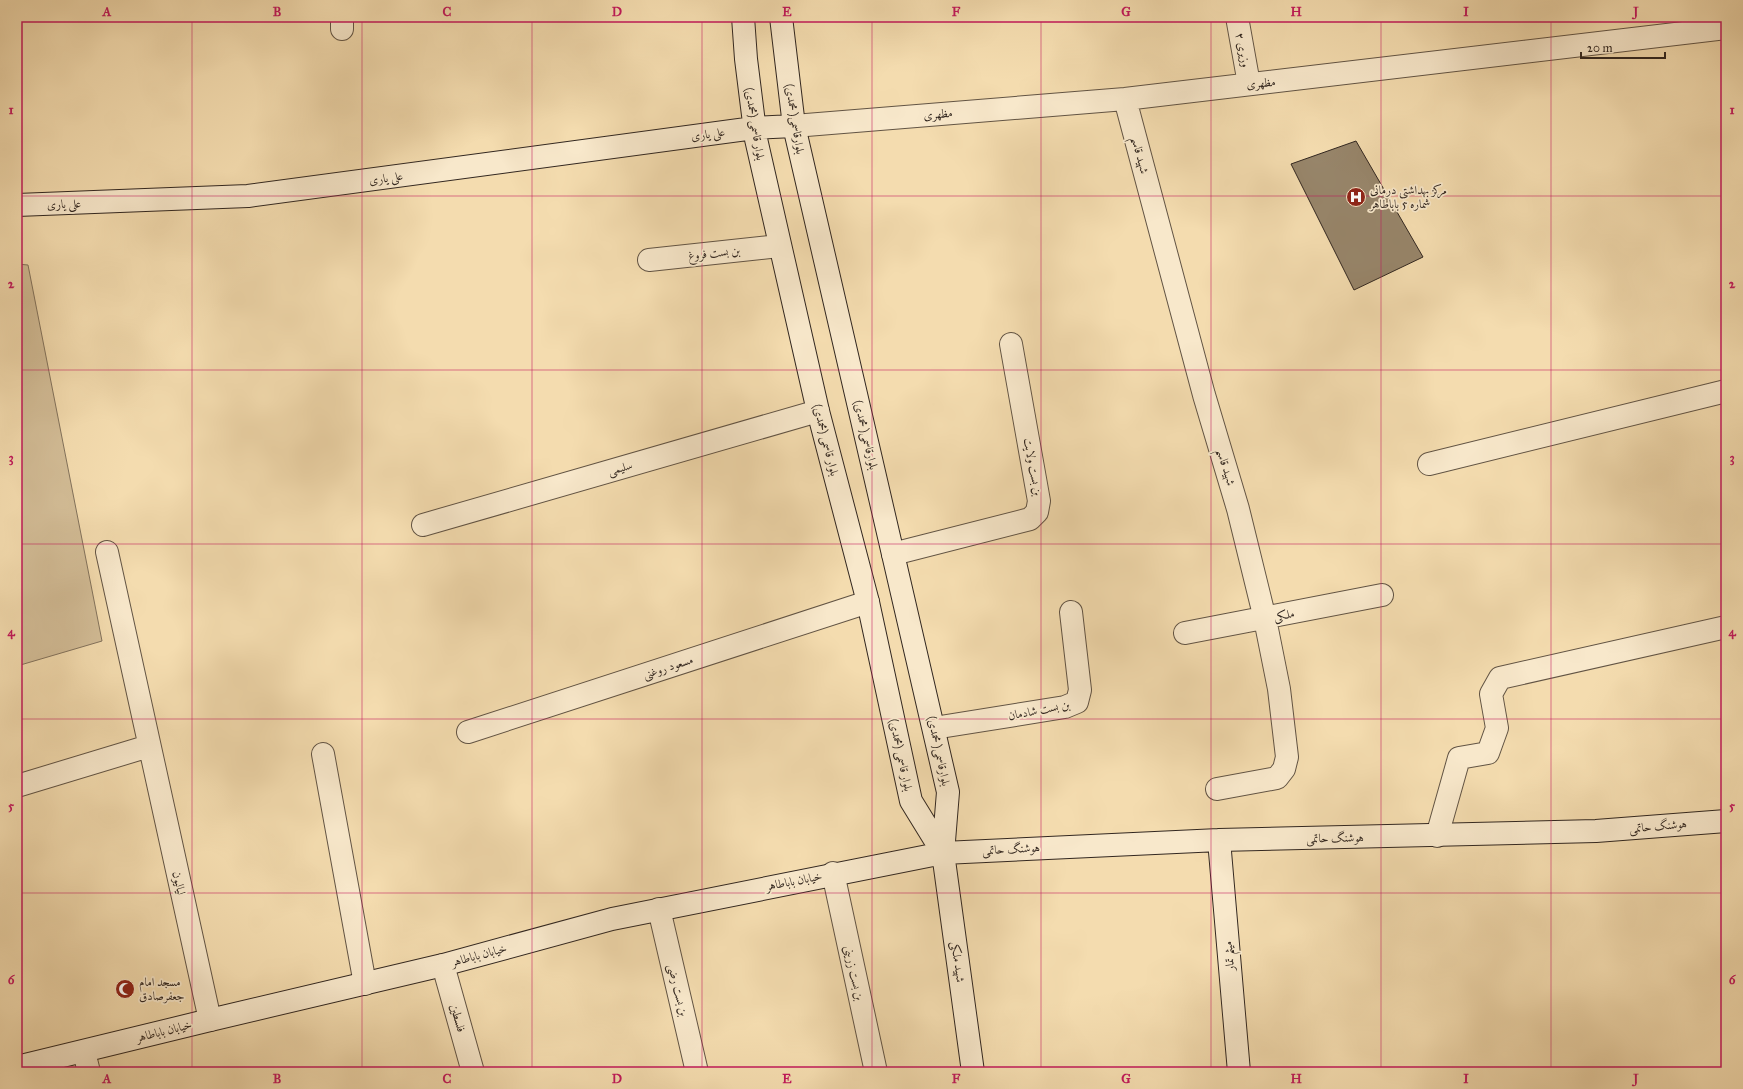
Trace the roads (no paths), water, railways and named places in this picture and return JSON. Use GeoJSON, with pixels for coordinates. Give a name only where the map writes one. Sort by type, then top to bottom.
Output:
{"type":"FeatureCollection","features":[{"type":"Feature","properties":{"kind":"street","name":"بلوار قاسمی (محمدی)"},"geometry":{"type":"LineString","coordinates":[[744,17],[746,59],[754,128],[779,246],[818,411],[868,602],[911,801],[943,853]]}},
{"type":"Feature","properties":{"kind":"street","name":"بلوارقاسمی( محمدی)"},"geometry":{"type":"LineString","coordinates":[[781,17],[794,126],[948,792],[943,853]]}},
{"type":"Feature","properties":{"kind":"street","name":"وزیری ۲"},"geometry":{"type":"LineString","coordinates":[[1237,17],[1249,84]]}},
{"type":"Feature","properties":{"kind":"street","name":"مظهری"},"geometry":{"type":"LineString","coordinates":[[754,128],[1125,99],[1249,84],[1288,81],[1726,28]]}},
{"type":"Feature","properties":{"kind":"street","name":"شهید قاسم"},"geometry":{"type":"LineString","coordinates":[[1125,99],[1204,395],[1238,509],[1265,619],[1278,688],[1287,757],[1284,769],[1277,778],[1217,789]]}},
{"type":"Feature","properties":{"kind":"street","name":"علی یاری"},"geometry":{"type":"LineString","coordinates":[[17,205],[248,196],[754,128]]}},
{"type":"Feature","properties":{"kind":"street","name":"بن بست فروغ"},"geometry":{"type":"LineString","coordinates":[[649,260],[779,246]]}},
{"type":"Feature","properties":{"kind":"street","name":"بن بست ولایت"},"geometry":{"type":"LineString","coordinates":[[894,554],[1030,519],[1037,512],[1039,501],[1011,344]]}},
{"type":"Feature","properties":{"kind":"street"},"geometry":{"type":"LineString","coordinates":[[1429,464],[1726,391]]}},
{"type":"Feature","properties":{"kind":"street","name":"سلیمی"},"geometry":{"type":"LineString","coordinates":[[423,526],[818,411]]}},
{"type":"Feature","properties":{"kind":"street","name":"لیالیون"},"geometry":{"type":"LineString","coordinates":[[107,552],[210,1020]]}},
{"type":"Feature","properties":{"kind":"street","name":"ملکی"},"geometry":{"type":"LineString","coordinates":[[1185,633],[1265,619],[1382,595]]}},
{"type":"Feature","properties":{"kind":"street","name":"مسعود روغنی"},"geometry":{"type":"LineString","coordinates":[[468,732],[868,602]]}},
{"type":"Feature","properties":{"kind":"street","name":"بن بست شادمان"},"geometry":{"type":"LineString","coordinates":[[934,728],[1066,707],[1076,702],[1080,690],[1071,612]]}},
{"type":"Feature","properties":{"kind":"street"},"geometry":{"type":"LineString","coordinates":[[1436,836],[1459,758],[1488,753],[1497,728],[1491,694],[1500,678],[1726,627]]}},
{"type":"Feature","properties":{"kind":"street"},"geometry":{"type":"LineString","coordinates":[[17,786],[149,746]]}},
{"type":"Feature","properties":{"kind":"street"},"geometry":{"type":"LineString","coordinates":[[323,754],[365,984]]}},
{"type":"Feature","properties":{"kind":"street","name":"هوشنگ حاتمی"},"geometry":{"type":"LineString","coordinates":[[943,853],[1219,840],[1596,831],[1726,821]]}},
{"type":"Feature","properties":{"kind":"street","name":"میثم تمار"},"geometry":{"type":"LineString","coordinates":[[1219,840],[1239,1072]]}},
{"type":"Feature","properties":{"kind":"street","name":"خیابان باباطاهر"},"geometry":{"type":"LineString","coordinates":[[17,1067],[86,1062],[210,1020],[443,965],[612,918],[833,873],[943,853]]}},
{"type":"Feature","properties":{"kind":"street","name":"شهید ملکی"},"geometry":{"type":"LineString","coordinates":[[943,853],[973,1072]]}},
{"type":"Feature","properties":{"kind":"street","name":"بن بست زرینی"},"geometry":{"type":"LineString","coordinates":[[833,873],[876,1072]]}},
{"type":"Feature","properties":{"kind":"street","name":"بن بست رضی"},"geometry":{"type":"LineString","coordinates":[[659,909],[697,1072]]}},
{"type":"Feature","properties":{"kind":"street","name":"فلسطین"},"geometry":{"type":"LineString","coordinates":[[443,965],[473,1072]]}},
{"type":"Feature","properties":{"kind":"place","name":"مرکز بهداشتی درمانی شماره 5 باباطاهر"},"geometry":{"type":"Point","coordinates":[1356,197]}},
{"type":"Feature","properties":{"kind":"place","name":"مسجد امام جعفرصادق"},"geometry":{"type":"Point","coordinates":[125,989]}}]}
